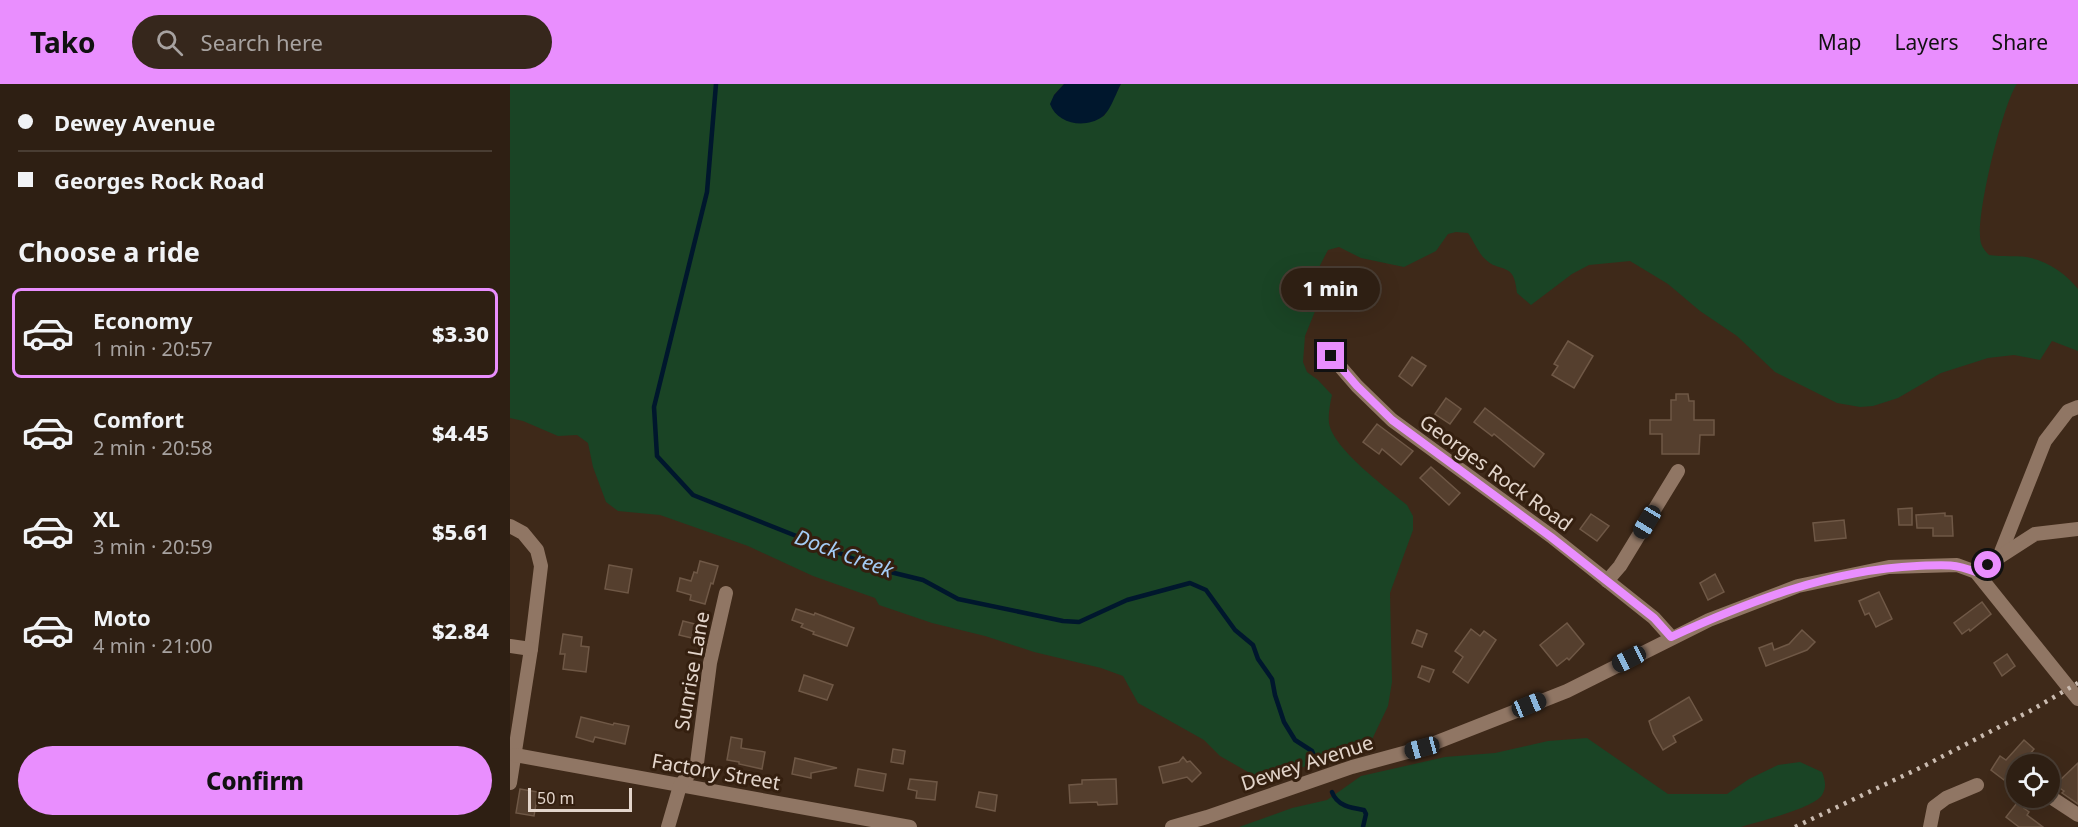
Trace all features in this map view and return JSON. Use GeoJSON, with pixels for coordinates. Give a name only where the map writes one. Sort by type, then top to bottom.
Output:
{"type":"FeatureCollection","features":[{"type":"Feature","properties":{"kind":"street","name":"Georges Rock Road"},"geometry":{"type":"LineString","coordinates":[[1331,356],[1357,386],[1392,420],[1607,581],[1654,618],[1671,637]]}},
{"type":"Feature","properties":{"kind":"street"},"geometry":{"type":"LineString","coordinates":[[1999,557],[2045,441],[2068,411],[2078,407]]}},
{"type":"Feature","properties":{"kind":"street"},"geometry":{"type":"LineString","coordinates":[[1607,581],[1620,566],[1678,471]]}},
{"type":"Feature","properties":{"kind":"street"},"geometry":{"type":"LineString","coordinates":[[510,526],[523,534],[537,550],[541,566],[531,649],[516,713],[515,755],[510,783]]}},
{"type":"Feature","properties":{"kind":"street"},"geometry":{"type":"LineString","coordinates":[[2078,529],[2035,534],[1976,572],[2078,699]]}},
{"type":"Feature","properties":{"kind":"street","name":"Dewey Avenue"},"geometry":{"type":"LineString","coordinates":[[1172,827],[1352,767],[1422,748],[1567,691],[1671,637],[1798,586],[1889,567],[1957,565],[1976,572]]}},
{"type":"Feature","properties":{"kind":"street","name":"Sunrise Lane"},"geometry":{"type":"LineString","coordinates":[[668,827],[680,786],[697,764],[710,663],[726,593]]}},
{"type":"Feature","properties":{"kind":"street"},"geometry":{"type":"LineString","coordinates":[[510,646],[531,649]]}},
{"type":"Feature","properties":{"kind":"street","name":"Factory Street"},"geometry":{"type":"LineString","coordinates":[[515,755],[910,827]]}},
{"type":"Feature","properties":{"kind":"street"},"geometry":{"type":"LineString","coordinates":[[1930,827],[1934,807],[1946,798],[1977,785]]}},
{"type":"Feature","properties":{"kind":"street"},"geometry":{"type":"LineString","coordinates":[[2060,803],[2078,815]]}},
{"type":"Feature","properties":{"kind":"green space"},"geometry":{"type":"Polygon","coordinates":[[[510,84],[1064,84],[1054,95],[1104,116],[1121,84],[2017,84],[2004,114],[1991,162],[1982,212],[1981,243],[1989,255],[2027,257],[2038,260],[2063,274],[2074,284],[2078,289],[2078,351],[2052,341],[2040,360],[2014,355],[1988,358],[1941,373],[1898,398],[1873,406],[1860,407],[1837,403],[1775,372],[1737,336],[1700,311],[1668,284],[1630,261],[1589,265],[1572,274],[1531,305],[1517,293],[1513,276],[1509,271],[1495,266],[1484,258],[1468,233],[1448,234],[1436,251],[1404,267],[1361,258],[1339,247],[1328,250],[1315,275],[1314,286],[1318,304],[1305,336],[1303,362],[1307,372],[1332,395],[1329,423],[1340,444],[1362,467],[1407,505],[1413,516],[1413,530],[1390,593],[1392,682],[1388,706],[1366,752],[1299,768],[1274,777],[1255,776],[1220,756],[1204,740],[1138,703],[1123,676],[1101,668],[932,623],[879,605],[875,598],[813,576],[748,546],[660,515],[618,511],[606,502],[593,467],[588,443],[577,435],[558,436],[510,418],[510,84]]]}},
{"type":"Feature","properties":{"kind":"green space"},"geometry":{"type":"Polygon","coordinates":[[[1587,738],[1668,794],[1727,794],[1749,779],[1778,765],[1800,762],[1822,772],[1825,789],[1817,800],[1808,805],[1741,827],[1239,827],[1292,808],[1327,800],[1361,776],[1445,757],[1495,753],[1548,741],[1587,738]]]}},
{"type":"Feature","properties":{"kind":"water"},"geometry":{"type":"Polygon","coordinates":[[[1064,84],[1121,84],[1105,115],[1095,121],[1080,123],[1065,120],[1054,111],[1050,104],[1054,95],[1064,84]]]}},
{"type":"Feature","properties":{"kind":"building"},"geometry":{"type":"Polygon","coordinates":[[[1568,341],[1593,356],[1574,388],[1552,375],[1558,366],[1554,364],[1568,341]]]}},
{"type":"Feature","properties":{"kind":"building"},"geometry":{"type":"Polygon","coordinates":[[[1412,357],[1426,366],[1412,386],[1399,376],[1412,357]]]}},
{"type":"Feature","properties":{"kind":"building"},"geometry":{"type":"Polygon","coordinates":[[[1676,394],[1688,394],[1689,401],[1694,401],[1694,420],[1714,420],[1714,435],[1700,435],[1699,454],[1662,454],[1662,434],[1650,434],[1650,420],[1671,420],[1671,400],[1676,400],[1676,394]]]}},
{"type":"Feature","properties":{"kind":"building"},"geometry":{"type":"Polygon","coordinates":[[[1446,398],[1461,409],[1450,424],[1435,414],[1446,398]]]}},
{"type":"Feature","properties":{"kind":"building"},"geometry":{"type":"Polygon","coordinates":[[[1485,408],[1544,454],[1534,467],[1494,434],[1492,436],[1474,422],[1485,408]]]}},
{"type":"Feature","properties":{"kind":"building"},"geometry":{"type":"Polygon","coordinates":[[[1377,424],[1413,451],[1401,465],[1382,449],[1379,454],[1363,442],[1377,424]]]}},
{"type":"Feature","properties":{"kind":"building"},"geometry":{"type":"Polygon","coordinates":[[[1431,467],[1460,493],[1449,505],[1420,478],[1431,467]]]}},
{"type":"Feature","properties":{"kind":"building"},"geometry":{"type":"Polygon","coordinates":[[[1912,508],[1912,525],[1899,525],[1898,509],[1912,508]]]}},
{"type":"Feature","properties":{"kind":"building"},"geometry":{"type":"Polygon","coordinates":[[[1945,513],[1945,516],[1952,516],[1953,536],[1933,536],[1933,528],[1917,528],[1916,515],[1945,513]]]}},
{"type":"Feature","properties":{"kind":"building"},"geometry":{"type":"Polygon","coordinates":[[[1591,514],[1609,526],[1597,541],[1580,529],[1591,514]]]}},
{"type":"Feature","properties":{"kind":"building"},"geometry":{"type":"Polygon","coordinates":[[[1844,520],[1846,538],[1815,541],[1813,523],[1844,520]]]}},
{"type":"Feature","properties":{"kind":"building"},"geometry":{"type":"Polygon","coordinates":[[[700,561],[718,566],[705,604],[690,600],[691,595],[677,591],[680,578],[691,581],[694,572],[697,573],[700,561]]]}},
{"type":"Feature","properties":{"kind":"building"},"geometry":{"type":"Polygon","coordinates":[[[609,565],[632,569],[628,593],[605,589],[609,565]]]}},
{"type":"Feature","properties":{"kind":"building"},"geometry":{"type":"Polygon","coordinates":[[[1715,574],[1724,592],[1708,600],[1700,583],[1715,574]]]}},
{"type":"Feature","properties":{"kind":"building"},"geometry":{"type":"Polygon","coordinates":[[[1879,592],[1892,619],[1876,627],[1869,613],[1865,615],[1859,601],[1879,592]]]}},
{"type":"Feature","properties":{"kind":"building"},"geometry":{"type":"Polygon","coordinates":[[[1982,602],[1991,614],[1970,631],[1969,629],[1962,634],[1954,623],[1982,602]]]}},
{"type":"Feature","properties":{"kind":"building"},"geometry":{"type":"Polygon","coordinates":[[[796,609],[814,615],[815,613],[854,628],[847,646],[813,634],[814,632],[801,627],[803,624],[792,620],[796,609]]]}},
{"type":"Feature","properties":{"kind":"building"},"geometry":{"type":"Polygon","coordinates":[[[683,621],[699,625],[696,639],[679,635],[683,621]]]}},
{"type":"Feature","properties":{"kind":"building"},"geometry":{"type":"Polygon","coordinates":[[[1567,623],[1584,644],[1569,660],[1567,658],[1557,666],[1540,645],[1567,623]]]}},
{"type":"Feature","properties":{"kind":"building"},"geometry":{"type":"Polygon","coordinates":[[[1471,629],[1480,636],[1484,631],[1496,640],[1468,683],[1453,672],[1463,657],[1455,651],[1471,629]]]}},
{"type":"Feature","properties":{"kind":"building"},"geometry":{"type":"Polygon","coordinates":[[[1417,630],[1427,634],[1422,647],[1412,643],[1417,630]]]}},
{"type":"Feature","properties":{"kind":"building"},"geometry":{"type":"Polygon","coordinates":[[[1802,630],[1815,642],[1807,650],[1766,666],[1759,648],[1772,643],[1774,650],[1789,644],[1802,630]]]}},
{"type":"Feature","properties":{"kind":"building"},"geometry":{"type":"Polygon","coordinates":[[[563,634],[582,637],[581,646],[589,647],[586,672],[563,669],[565,654],[560,654],[563,634]]]}},
{"type":"Feature","properties":{"kind":"building"},"geometry":{"type":"Polygon","coordinates":[[[2007,654],[2015,666],[2002,676],[1994,663],[2007,654]]]}},
{"type":"Feature","properties":{"kind":"building"},"geometry":{"type":"Polygon","coordinates":[[[1422,666],[1434,670],[1429,682],[1418,677],[1422,666]]]}},
{"type":"Feature","properties":{"kind":"building"},"geometry":{"type":"Polygon","coordinates":[[[804,675],[833,685],[827,700],[799,691],[804,675]]]}},
{"type":"Feature","properties":{"kind":"building"},"geometry":{"type":"Polygon","coordinates":[[[1689,697],[1702,720],[1673,736],[1676,742],[1663,750],[1649,721],[1689,697]]]}},
{"type":"Feature","properties":{"kind":"building"},"geometry":{"type":"Polygon","coordinates":[[[581,717],[613,725],[614,723],[629,726],[625,744],[595,737],[593,742],[576,737],[581,717]]]}},
{"type":"Feature","properties":{"kind":"building"},"geometry":{"type":"Polygon","coordinates":[[[731,737],[742,739],[741,748],[765,752],[762,769],[727,760],[731,737]]]}},
{"type":"Feature","properties":{"kind":"building"},"geometry":{"type":"Polygon","coordinates":[[[2024,740],[2034,749],[2030,754],[2011,754],[2024,740]]]}},
{"type":"Feature","properties":{"kind":"building"},"geometry":{"type":"Polygon","coordinates":[[[893,749],[905,751],[903,764],[891,762],[893,749]]]}},
{"type":"Feature","properties":{"kind":"building"},"geometry":{"type":"Polygon","coordinates":[[[2000,756],[2006,760],[2004,780],[1991,770],[2000,756]]]}},
{"type":"Feature","properties":{"kind":"building"},"geometry":{"type":"Polygon","coordinates":[[[1183,757],[1201,773],[1192,782],[1187,777],[1163,783],[1159,767],[1179,762],[1183,757]]]}},
{"type":"Feature","properties":{"kind":"building"},"geometry":{"type":"Polygon","coordinates":[[[795,758],[837,768],[811,773],[811,778],[792,774],[795,758]]]}},
{"type":"Feature","properties":{"kind":"building"},"geometry":{"type":"Polygon","coordinates":[[[2078,763],[2078,804],[2062,793],[2064,791],[2060,788],[2060,780],[2078,763]]]}},
{"type":"Feature","properties":{"kind":"building"},"geometry":{"type":"Polygon","coordinates":[[[858,769],[886,774],[883,791],[855,786],[858,769]]]}},
{"type":"Feature","properties":{"kind":"building"},"geometry":{"type":"Polygon","coordinates":[[[910,779],[937,782],[935,800],[916,798],[917,791],[908,789],[910,779]]]}},
{"type":"Feature","properties":{"kind":"building"},"geometry":{"type":"Polygon","coordinates":[[[1116,779],[1117,804],[1070,803],[1069,785],[1082,784],[1082,780],[1116,779]]]}},
{"type":"Feature","properties":{"kind":"building"},"geometry":{"type":"Polygon","coordinates":[[[520,789],[538,792],[534,816],[516,813],[520,789]]]}},
{"type":"Feature","properties":{"kind":"building"},"geometry":{"type":"Polygon","coordinates":[[[979,792],[997,795],[995,811],[976,807],[979,792]]]}},
{"type":"Feature","properties":{"kind":"building"},"geometry":{"type":"Polygon","coordinates":[[[2013,808],[2024,808],[2029,812],[2027,815],[2043,827],[2019,827],[2006,817],[2013,808]]]}},
{"type":"Feature","properties":{"kind":"waterway","name":"Dock Creek"},"geometry":{"type":"LineString","coordinates":[[716,84],[707,192],[654,407],[657,456],[693,495],[882,570],[923,580],[958,599],[1063,621],[1079,622],[1127,600],[1190,583],[1206,590],[1235,630],[1253,645],[1258,659],[1272,679],[1284,722],[1295,740],[1312,751],[1318,765]]}},
{"type":"Feature","properties":{"kind":"waterway","name":"Dock Creek"},"geometry":{"type":"LineString","coordinates":[[1332,792],[1341,803],[1364,810],[1366,814],[1363,827]]}},
{"type":"Feature","properties":{"kind":"railway"},"geometry":{"type":"LineString","coordinates":[[1795,827],[1924,766],[2030,711],[2078,683]]}},
{"type":"Feature","properties":{"kind":"route"},"geometry":{"type":"LineString","coordinates":[[1331,356],[1357,386],[1392,420],[1551,537],[1654,618],[1671,637],[1798,586],[1889,567],[1957,565],[1976,572],[1988,565]]}}]}
